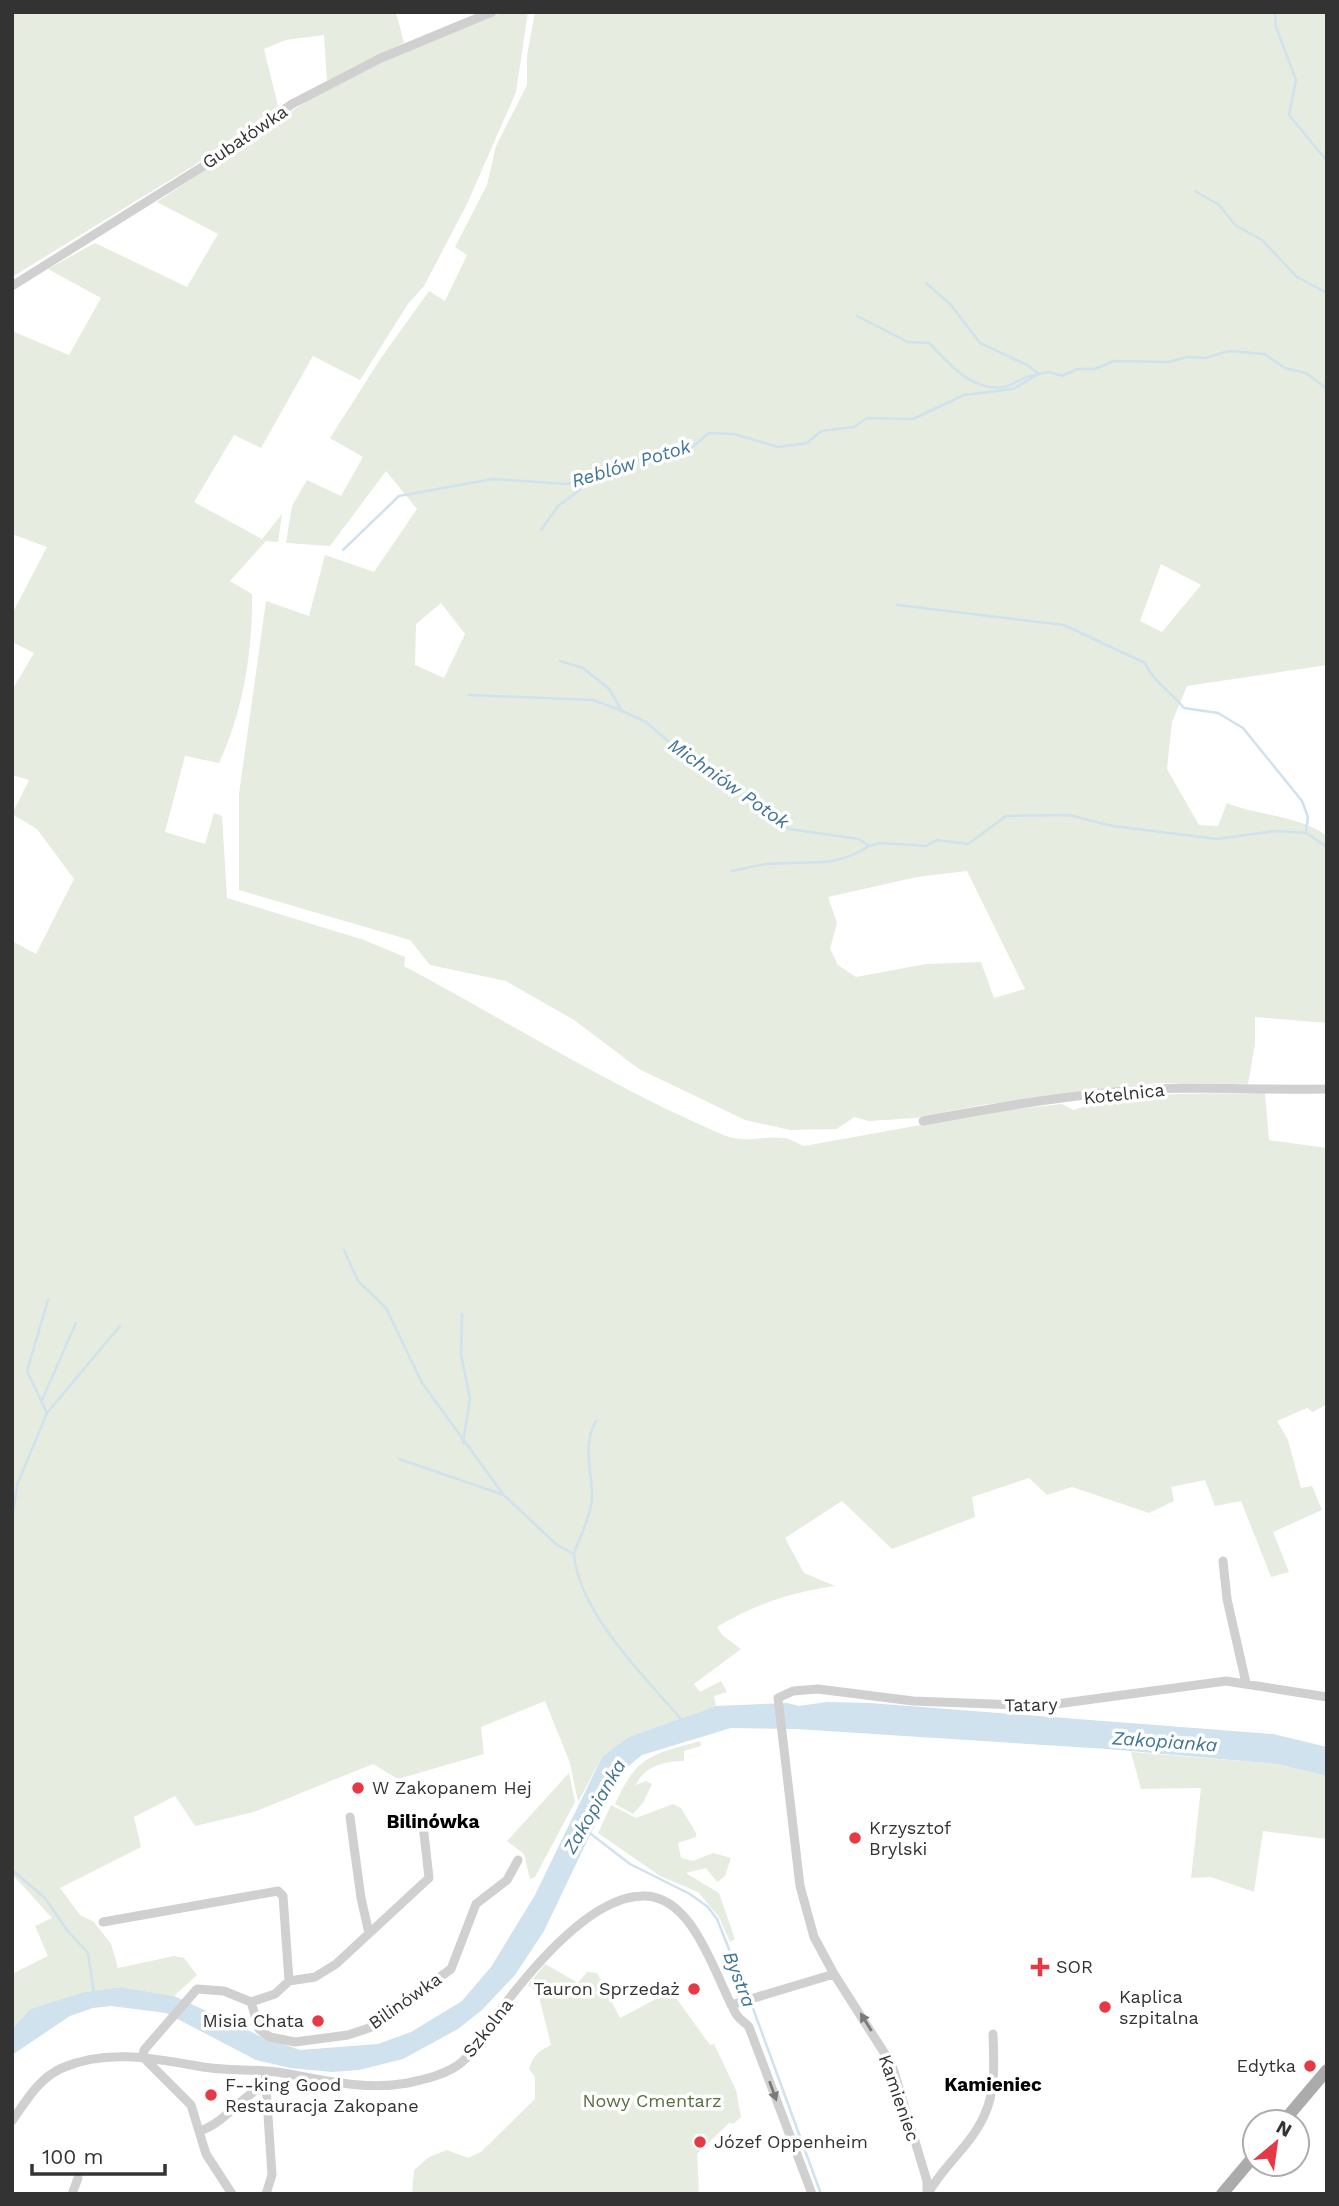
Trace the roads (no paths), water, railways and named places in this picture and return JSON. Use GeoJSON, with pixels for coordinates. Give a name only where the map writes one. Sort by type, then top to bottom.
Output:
{"type":"FeatureCollection","features":[{"type":"Feature","properties":{"kind":"main road"},"geometry":{"type":"LineString","coordinates":[[1295,2108],[1327,2070]]}},
{"type":"Feature","properties":{"kind":"main road"},"geometry":{"type":"LineString","coordinates":[[1222,2194],[1241,2172]]}},
{"type":"Feature","properties":{"kind":"street","name":"Gubałówka"},"geometry":{"type":"LineString","coordinates":[[12,286],[202,167],[292,104],[393,52],[492,12]]}},
{"type":"Feature","properties":{"kind":"street","name":"Kotelnica"},"geometry":{"type":"LineString","coordinates":[[923,1121],[986,1109],[1130,1092],[1181,1088],[1327,1089]]}},
{"type":"Feature","properties":{"kind":"street"},"geometry":{"type":"LineString","coordinates":[[1223,1561],[1227,1599],[1247,1682]]}},
{"type":"Feature","properties":{"kind":"street","name":"Tatary"},"geometry":{"type":"LineString","coordinates":[[783,1740],[778,1698],[784,1694],[818,1689],[969,1705],[1062,1705],[1226,1681],[1247,1682],[1327,1697]]}},
{"type":"Feature","properties":{"kind":"street","name":"Kamieniec"},"geometry":{"type":"LineString","coordinates":[[783,1740],[800,1886],[814,1937],[892,2066],[927,2181],[928,2194]]}},
{"type":"Feature","properties":{"kind":"street"},"geometry":{"type":"LineString","coordinates":[[350,1817],[360,1898],[369,1933]]}},
{"type":"Feature","properties":{"kind":"street"},"geometry":{"type":"LineString","coordinates":[[232,2194],[211,2165],[186,2098],[144,2057],[144,2050],[197,1989],[224,1991],[251,2002],[275,1994],[289,1981],[316,1976],[336,1964],[429,1878],[423,1825]]}},
{"type":"Feature","properties":{"kind":"street","name":"Bilinówka"},"geometry":{"type":"LineString","coordinates":[[251,2002],[259,2029],[270,2037],[295,2042],[348,2035],[369,2028],[451,1969],[466,1923],[476,1904],[507,1880],[518,1860]]}},
{"type":"Feature","properties":{"kind":"street"},"geometry":{"type":"LineString","coordinates":[[103,1922],[278,1891],[283,1896],[289,1981]]}},
{"type":"Feature","properties":{"kind":"street","name":"Szkolna"},"geometry":{"type":"LineString","coordinates":[[12,2122],[38,2085],[60,2068],[95,2059],[144,2057],[227,2070],[265,2071],[359,2087],[408,2083],[445,2072],[463,2061],[502,2008],[571,1928],[592,1914],[641,1895],[666,1902],[698,1935],[749,2027],[811,2194]]}},
{"type":"Feature","properties":{"kind":"street"},"geometry":{"type":"LineString","coordinates":[[736,2003],[834,1974]]}},
{"type":"Feature","properties":{"kind":"street","name":"Kamieniec"},"geometry":{"type":"LineString","coordinates":[[928,2194],[941,2171],[983,2118],[992,2094],[992,2035]]}},
{"type":"Feature","properties":{"kind":"street"},"geometry":{"type":"LineString","coordinates":[[265,2071],[272,2175],[266,2194]]}},
{"type":"Feature","properties":{"kind":"street"},"geometry":{"type":"LineString","coordinates":[[200,2131],[210,2127],[265,2085]]}},
{"type":"Feature","properties":{"kind":"street"},"geometry":{"type":"LineString","coordinates":[[72,2194],[78,2178]]}},
{"type":"Feature","properties":{"kind":"water","name":"Zakopianka"},"geometry":{"type":"Polygon","coordinates":[[[827,1702],[1273,1734],[1327,1747],[1327,1776],[1277,1764],[1107,1749],[796,1729],[731,1728],[642,1755],[625,1769],[544,1931],[515,1975],[482,2010],[458,2029],[403,2059],[359,2070],[332,2072],[290,2068],[256,2060],[166,2013],[111,2006],[93,2008],[70,2016],[12,2055],[12,2029],[30,2009],[84,1992],[121,1987],[174,1996],[260,2036],[300,2050],[378,2044],[411,2032],[462,2001],[491,1967],[535,1895],[602,1757],[628,1737],[716,1706],[787,1703],[799,1706],[827,1702]]]}},
{"type":"Feature","properties":{"kind":"waterway"},"geometry":{"type":"LineString","coordinates":[[1275,12],[1276,27],[1296,80],[1289,115],[1327,161]]}},
{"type":"Feature","properties":{"kind":"waterway"},"geometry":{"type":"LineString","coordinates":[[1195,191],[1219,205],[1235,225],[1262,240],[1297,277],[1327,293]]}},
{"type":"Feature","properties":{"kind":"waterway"},"geometry":{"type":"LineString","coordinates":[[926,283],[951,305],[980,343],[1029,366],[1039,374]]}},
{"type":"Feature","properties":{"kind":"waterway"},"geometry":{"type":"LineString","coordinates":[[857,316],[908,342],[929,343],[962,375],[981,385],[1004,387],[1035,375]]}},
{"type":"Feature","properties":{"kind":"waterway","name":"Reblów Potok"},"geometry":{"type":"LineString","coordinates":[[343,550],[399,496],[493,479],[568,484],[625,463],[691,448],[709,433],[734,434],[778,447],[807,443],[821,431],[854,427],[867,418],[913,419],[964,395],[1013,389],[1039,374],[1049,372],[1062,376],[1077,369],[1095,369],[1114,361],[1168,362],[1188,357],[1205,358],[1229,351],[1264,354],[1285,368],[1306,373],[1327,389]]}},
{"type":"Feature","properties":{"kind":"waterway"},"geometry":{"type":"LineString","coordinates":[[541,530],[558,506],[597,477]]}},
{"type":"Feature","properties":{"kind":"waterway"},"geometry":{"type":"LineString","coordinates":[[897,605],[1064,625],[1145,663],[1184,708],[1218,713],[1243,728],[1302,801],[1308,817],[1306,831]]}},
{"type":"Feature","properties":{"kind":"waterway","name":"Michniów Potok"},"geometry":{"type":"LineString","coordinates":[[560,661],[583,668],[609,689],[622,711],[646,722],[690,760],[751,797],[789,829],[859,839],[869,846],[881,843],[926,846],[937,840],[968,844],[1006,816],[1069,815],[1113,826],[1217,839],[1276,831],[1306,833],[1327,847]]}},
{"type":"Feature","properties":{"kind":"waterway"},"geometry":{"type":"LineString","coordinates":[[469,695],[593,700],[620,710]]}},
{"type":"Feature","properties":{"kind":"waterway"},"geometry":{"type":"LineString","coordinates":[[732,871],[769,864],[832,861],[869,846]]}},
{"type":"Feature","properties":{"kind":"waterway"},"geometry":{"type":"LineString","coordinates":[[344,1250],[358,1281],[386,1308],[422,1383],[503,1494]]}},
{"type":"Feature","properties":{"kind":"waterway"},"geometry":{"type":"LineString","coordinates":[[47,1413],[27,1371],[48,1300]]}},
{"type":"Feature","properties":{"kind":"waterway"},"geometry":{"type":"LineString","coordinates":[[462,1314],[461,1354],[470,1399],[463,1443]]}},
{"type":"Feature","properties":{"kind":"waterway"},"geometry":{"type":"LineString","coordinates":[[42,1400],[76,1323]]}},
{"type":"Feature","properties":{"kind":"waterway"},"geometry":{"type":"LineString","coordinates":[[12,1522],[17,1485],[47,1413],[120,1326]]}},
{"type":"Feature","properties":{"kind":"waterway"},"geometry":{"type":"LineString","coordinates":[[574,1553],[591,1503],[589,1439],[596,1421]]}},
{"type":"Feature","properties":{"kind":"waterway"},"geometry":{"type":"LineString","coordinates":[[399,1459],[504,1495],[557,1545],[574,1554],[578,1576],[600,1621],[681,1719]]}},
{"type":"Feature","properties":{"kind":"waterway","name":"Bystra"},"geometry":{"type":"LineString","coordinates":[[591,1834],[630,1864],[690,1894],[708,1907],[717,1919],[748,1997]]}},
{"type":"Feature","properties":{"kind":"waterway"},"geometry":{"type":"LineString","coordinates":[[12,1870],[45,1898],[67,1930],[88,1953],[94,1993]]}},
{"type":"Feature","properties":{"kind":"waterway","name":"Bystra"},"geometry":{"type":"LineString","coordinates":[[751,2003],[821,2194]]}},
{"type":"Feature","properties":{"kind":"place","name":"W Zakopanem Hej"},"geometry":{"type":"Point","coordinates":[358,1788]}},
{"type":"Feature","properties":{"kind":"place","name":"Krzysztof Brylski"},"geometry":{"type":"Point","coordinates":[855,1838]}},
{"type":"Feature","properties":{"kind":"place","name":"SOR"},"geometry":{"type":"Point","coordinates":[1040,1967]}},
{"type":"Feature","properties":{"kind":"place","name":"Tauron Sprzedaż"},"geometry":{"type":"Point","coordinates":[694,1989]}},
{"type":"Feature","properties":{"kind":"place","name":"Kaplica szpitalna"},"geometry":{"type":"Point","coordinates":[1105,2007]}},
{"type":"Feature","properties":{"kind":"place","name":"Misia Chata"},"geometry":{"type":"Point","coordinates":[318,2021]}},
{"type":"Feature","properties":{"kind":"place","name":"Edytka"},"geometry":{"type":"Point","coordinates":[1310,2066]}},
{"type":"Feature","properties":{"kind":"place","name":"F--king Good Restauracja Zakopane"},"geometry":{"type":"Point","coordinates":[211,2095]}},
{"type":"Feature","properties":{"kind":"place","name":"Józef Oppenheim"},"geometry":{"type":"Point","coordinates":[700,2142]}},
{"type":"Feature","properties":{"kind":"district","name":"Bilinówka"},"geometry":{"type":"Point","coordinates":[433,1821]}},
{"type":"Feature","properties":{"kind":"district","name":"Kamieniec"},"geometry":{"type":"Point","coordinates":[993,2084]}},
{"type":"Feature","properties":{"kind":"park label","name":"Nowy Cmentarz"},"geometry":{"type":"Point","coordinates":[652,2101]}}]}
